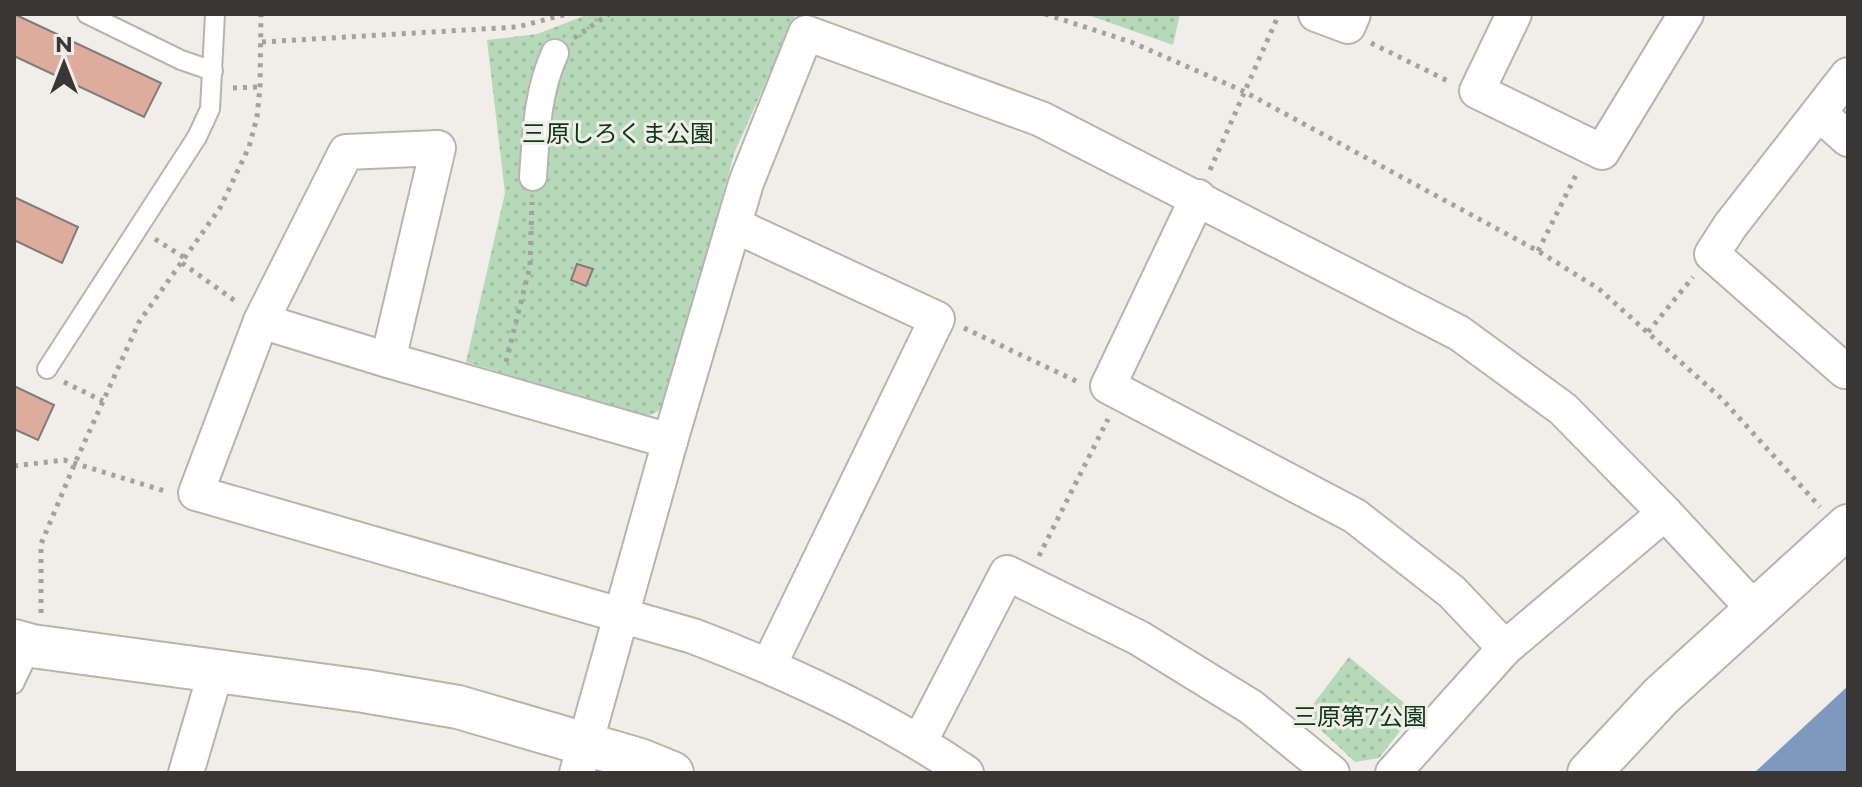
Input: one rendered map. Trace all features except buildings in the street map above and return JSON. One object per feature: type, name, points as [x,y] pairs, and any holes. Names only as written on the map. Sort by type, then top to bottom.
[{"type":"street","points":[[1316,14],[1350,20]]},
{"type":"street","points":[[1514,14],[1477,91],[1602,152],[1686,14]]},
{"type":"street","points":[[581,758],[746,183],[806,33],[1041,119],[1459,333],[1563,409],[1754,609]]},
{"type":"street","points":[[533,177],[537,119],[546,71],[555,53]]},
{"type":"street","points":[[1848,75],[1730,226],[1712,254],[1845,371],[1848,368]]},
{"type":"street","points":[[1820,114],[1848,139]]},
{"type":"street","points":[[388,360],[438,148],[346,152],[261,321],[196,493],[693,636],[769,665],[920,741],[966,773]]},
{"type":"street","points":[[1198,197],[1115,390],[1355,516],[1452,592],[1505,648]]},
{"type":"street","points":[[734,225],[937,319],[769,665]]},
{"type":"street","points":[[261,321],[670,441]]},
{"type":"street","points":[[1393,773],[1505,648],[1665,513]]},
{"type":"street","points":[[1589,773],[1661,696],[1754,609],[1836,519]]},
{"type":"street","points":[[920,741],[1007,573],[1139,638],[1251,707],[1332,773]]},
{"type":"street","points":[[29,633],[216,671],[458,707],[581,758],[640,760],[672,773]]},
{"type":"street","points":[[186,773],[216,671]]},
{"type":"lane","points":[[87,14],[181,60],[213,71]]},
{"type":"lane","points":[[47,369],[197,137],[210,109],[215,14]]},
{"type":"lane","points":[[14,684],[29,633]]},
{"type":"path","points":[[29,633],[41,544],[103,401],[139,322],[220,208],[249,147],[257,117],[261,14]]},
{"type":"path","points":[[262,42],[517,27],[567,14]]},
{"type":"path","points":[[555,53],[609,14]]},
{"type":"path","points":[[1045,14],[1131,42],[1243,91],[1538,251],[1599,289],[1722,399],[1836,519]]},
{"type":"path","points":[[1198,197],[1279,14]]},
{"type":"path","points":[[1350,20],[1364,39],[1461,87],[1477,91]]},
{"type":"path","points":[[1538,251],[1590,147]]},
{"type":"path","points":[[497,392],[530,266],[533,177]]},
{"type":"path","points":[[137,228],[184,260],[261,321]]},
{"type":"path","points":[[1648,332],[1712,254]]},
{"type":"path","points":[[937,319],[952,322],[1086,385],[1115,390],[1026,582]]},
{"type":"path","points":[[47,369],[57,378],[103,401]]},
{"type":"path","points":[[14,466],[64,460],[178,495],[196,493]]},
{"type":"green space","name":"三原しろくま公園","points":[[589,14],[796,14],[734,154],[668,398],[658,411],[642,416],[466,362],[505,193],[487,40],[537,34]]},
{"type":"green space","points":[[1085,14],[1180,14],[1173,45]]},
{"type":"green space","name":"三原第7公園","points":[[1349,657],[1415,712],[1379,758],[1355,762],[1305,715]]},
{"type":"water","points":[[1848,686],[1848,773],[1754,773]]}]
